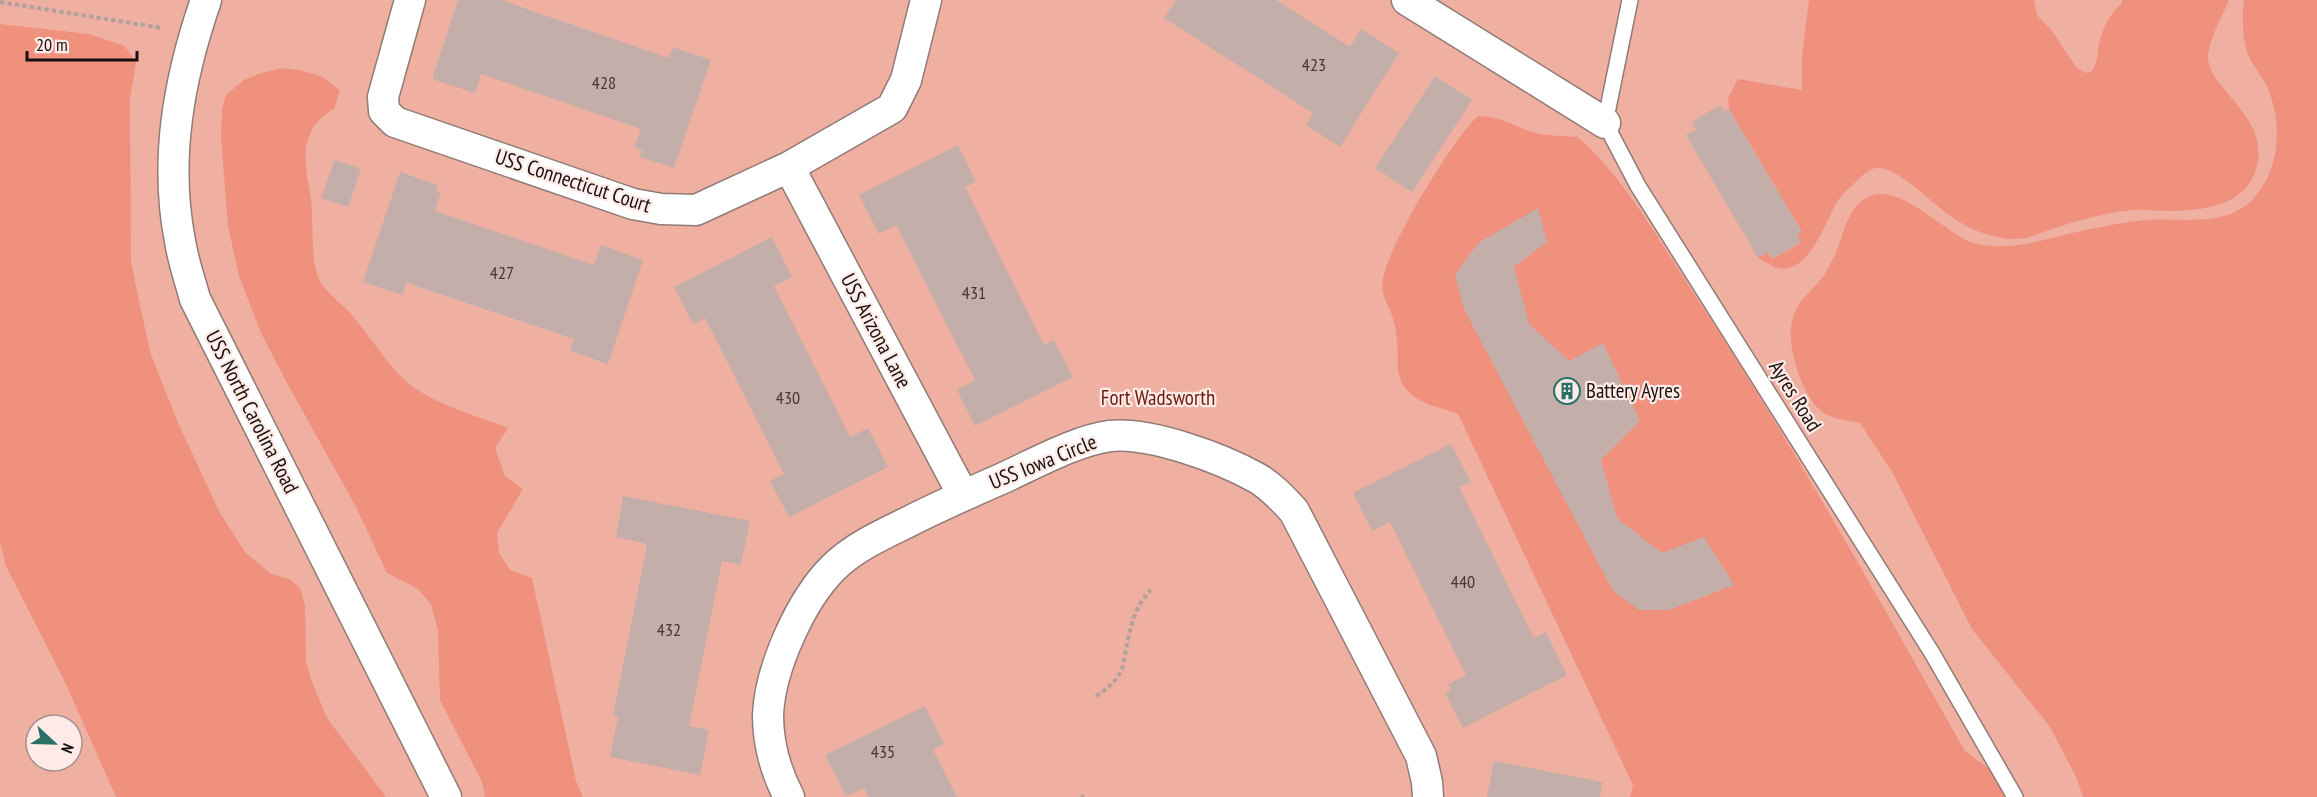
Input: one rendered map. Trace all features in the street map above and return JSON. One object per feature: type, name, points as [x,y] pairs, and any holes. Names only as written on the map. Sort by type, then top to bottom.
[{"type":"street","name":"USS North Carolina Road","points":[[206,0],[194,33],[176,113],[173,178],[180,241],[195,299],[446,797]]},
{"type":"street","name":"USS Connecticut Court","points":[[410,0],[383,97],[384,111],[395,122],[633,204],[661,209],[696,210],[789,167],[892,108],[906,80],[926,0]]},
{"type":"street","points":[[1407,0],[1605,123]]},
{"type":"street","name":"USS Arizona Lane","points":[[789,167],[963,495]]},
{"type":"street","name":"USS Iowa Circle","points":[[789,797],[774,760],[768,713],[772,687],[786,643],[806,602],[833,567],[859,548],[963,495],[1084,442],[1110,436],[1156,440],[1198,453],[1258,479],[1277,493],[1297,515],[1420,756],[1427,782],[1428,797]]},
{"type":"lane","points":[[1605,123],[1630,0]]},
{"type":"lane","name":"Ayres Road","points":[[1605,123],[1638,186],[1926,643],[2015,797]]},
{"type":"path","points":[[0,2],[194,33]]},
{"type":"path","points":[[1096,696],[1114,683],[1119,676],[1134,614],[1151,590]]},
{"type":"green space","name":"Fort Wadsworth","points":[[0,0],[2317,0],[2317,797],[0,797]]},
{"type":"shaded area","points":[[1809,0],[2034,0],[2037,15],[2052,31],[2076,67],[2085,73],[2094,68],[2105,27],[2122,0],[2229,0],[2214,34],[2208,55],[2210,67],[2217,80],[2248,120],[2256,136],[2259,153],[2255,172],[2250,183],[2242,192],[2214,206],[2187,210],[2138,210],[2114,213],[2074,222],[2029,237],[2014,239],[2002,238],[1970,228],[1895,173],[1875,168],[1863,175],[1841,196],[1815,245],[1807,255],[1799,263],[1789,268],[1778,268],[1758,258],[1768,252],[1772,259],[1801,243],[1797,235],[1802,232],[1729,109],[1728,98],[1738,79],[1802,90],[1802,57]]},
{"type":"shaded area","points":[[2244,0],[2317,0],[2317,797],[2083,797],[2076,777],[2050,727],[1972,629],[1892,472],[1860,423],[1825,414],[1810,398],[1799,375],[1792,350],[1793,318],[1803,298],[1827,270],[1854,209],[1868,197],[1883,194],[1899,198],[1916,206],[1963,238],[1977,244],[1996,246],[2030,243],[2135,221],[2212,218],[2233,213],[2251,202],[2269,174],[2277,134],[2270,94],[2246,48],[2243,27]]},
{"type":"shaded area","points":[[0,24],[89,34],[125,46],[136,63],[130,99],[131,262],[150,352],[179,425],[220,513],[245,552],[270,573],[291,580],[300,588],[305,605],[306,662],[327,718],[386,797],[116,797],[84,725],[84,713],[79,713],[6,566],[0,543]]},
{"type":"shaded area","points":[[283,68],[320,76],[340,91],[334,109],[315,125],[307,145],[306,168],[311,203],[314,259],[322,284],[352,315],[391,365],[416,389],[449,406],[508,428],[495,448],[505,476],[523,489],[497,533],[499,553],[510,570],[532,578],[576,781],[583,797],[485,797],[482,782],[440,700],[438,631],[431,604],[418,589],[387,573],[355,505],[261,333],[239,276],[228,226],[221,138],[222,108],[226,95],[244,80]]},
{"type":"shaded area","points":[[1478,116],[1499,119],[1535,133],[1578,137],[1596,154],[1627,192],[1767,408],[1965,751],[1991,770],[2005,797],[1630,797],[1633,785],[1458,414],[1430,405],[1412,395],[1402,384],[1398,372],[1395,327],[1382,287],[1387,265],[1408,220],[1438,169],[1453,146]]},
{"type":"building","points":[[458,0],[501,0],[669,58],[673,47],[711,60],[674,168],[640,157],[642,150],[634,147],[641,129],[481,74],[475,93],[432,79]]},
{"type":"building","points":[[1176,0],[1276,0],[1350,47],[1361,29],[1399,53],[1340,147],[1306,125],[1313,113],[1164,18]]},
{"type":"building","points":[[1435,76],[1472,100],[1412,192],[1375,168]]},
{"type":"building","points":[[1720,105],[1724,112],[1729,109],[1802,232],[1797,235],[1801,242],[1772,259],[1768,252],[1758,258],[1686,135],[1696,129],[1692,122]]},
{"type":"building","points":[[958,145],[976,182],[965,187],[1044,345],[1054,340],[1073,377],[975,426],[957,390],[975,380],[896,225],[879,234],[859,195]]},
{"type":"building","points":[[335,160],[361,169],[348,207],[321,198]]},
{"type":"building","points":[[400,172],[438,185],[436,191],[441,192],[435,211],[594,265],[601,245],[643,260],[608,364],[570,351],[574,339],[407,283],[402,295],[363,282]]},
{"type":"building","name":"Battery Ayres","points":[[1538,208],[1547,242],[1514,267],[1529,324],[1569,361],[1603,343],[1640,421],[1601,460],[1617,518],[1662,553],[1704,537],[1734,585],[1669,610],[1639,610],[1613,591],[1465,311],[1455,276],[1478,243]]},
{"type":"building","points":[[772,237],[792,277],[774,286],[850,437],[868,428],[888,467],[789,517],[770,481],[784,474],[705,318],[693,324],[674,287]]},
{"type":"building","points":[[1451,444],[1471,482],[1459,487],[1534,638],[1546,632],[1567,675],[1463,728],[1445,693],[1451,690],[1448,684],[1466,675],[1390,522],[1372,531],[1353,493]]},
{"type":"building","points":[[623,496],[750,521],[741,565],[722,561],[689,726],[709,730],[700,775],[610,757],[618,717],[613,716],[647,544],[616,537]]},
{"type":"building","points":[[925,706],[944,744],[933,750],[957,797],[869,797],[864,788],[846,796],[825,755]]},
{"type":"building","points":[[1494,761],[1602,782],[1600,797],[1487,797]]},
{"type":"place","name":"Battery Ayres","points":[[1567,391]]}]
